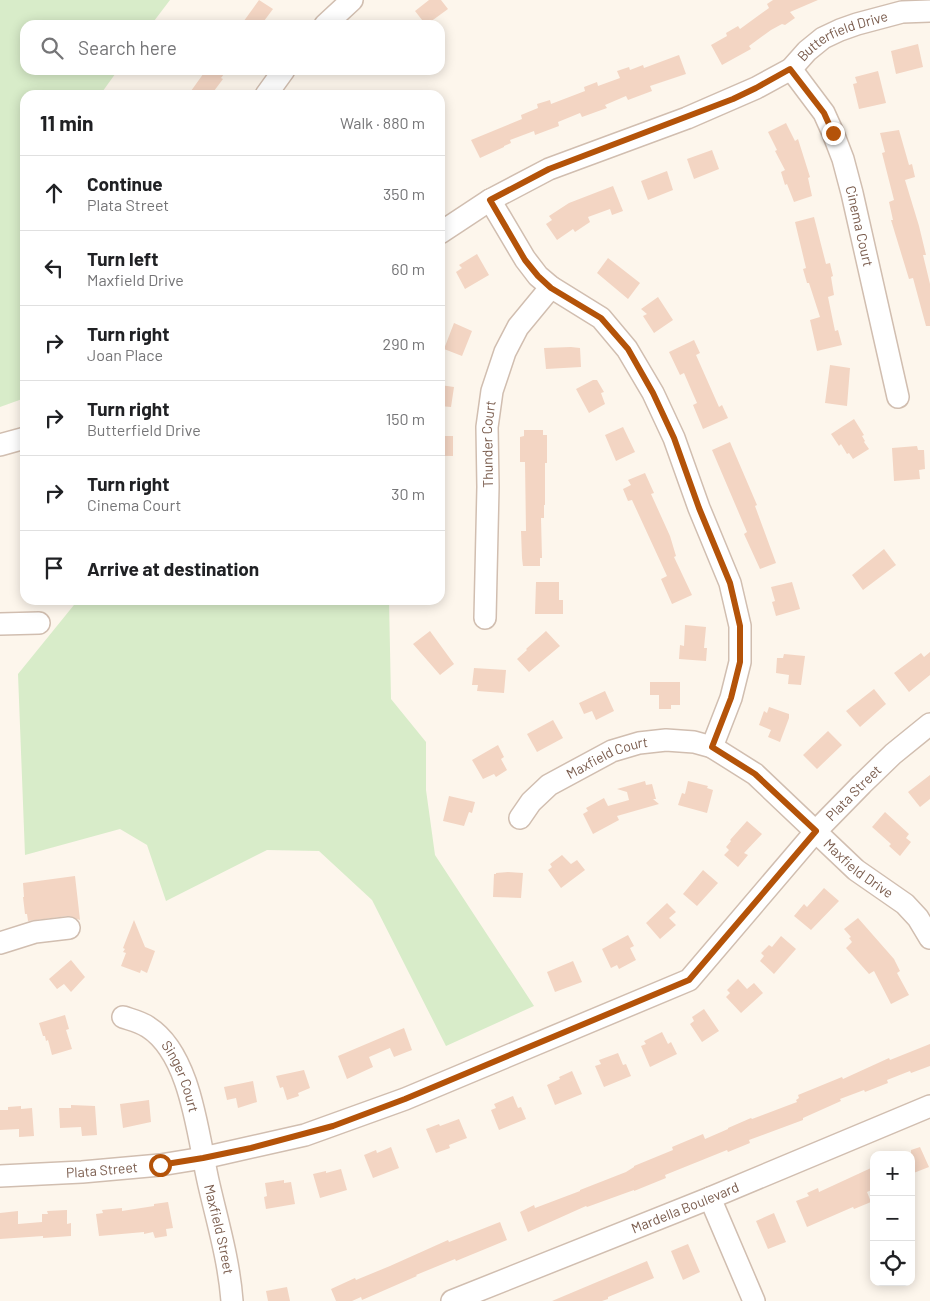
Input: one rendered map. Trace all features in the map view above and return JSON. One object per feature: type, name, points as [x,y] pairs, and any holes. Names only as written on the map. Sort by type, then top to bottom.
[{"type":"street","points":[[330,20],[352,0]]},
{"type":"street","name":"Butterfield Drive","points":[[445,230],[490,200],[549,169],[733,99],[756,88],[790,69],[823,38],[840,30],[902,12],[930,11]]},
{"type":"street","name":"Cinema Court","points":[[790,69],[824,113],[843,159],[898,397]]},
{"type":"street","points":[[270,90],[280,75]]},
{"type":"street","points":[[490,200],[525,260],[551,288],[601,318],[628,349],[653,393],[674,438],[699,508],[730,583],[740,626],[740,662],[731,698],[712,747]]},
{"type":"street","name":"Thunder Court","points":[[485,618],[488,487],[487,427],[492,391],[505,352],[518,327],[551,288]]},
{"type":"street","points":[[0,446],[20,440]]},
{"type":"street","points":[[0,624],[39,623]]},
{"type":"street","name":"Plata Street","points":[[0,1176],[82,1172],[160,1165],[203,1158],[305,1134],[405,1099],[689,980],[816,831],[868,778],[930,724]]},
{"type":"street","name":"Maxfield Court","points":[[520,818],[531,802],[549,785],[612,751],[639,743],[666,740],[694,742],[712,747]]},
{"type":"street","name":"Maxfield Drive","points":[[712,747],[755,774],[856,870],[905,904],[918,918],[930,938]]},
{"type":"street","points":[[0,943],[35,932],[70,928]]},
{"type":"street","name":"Singer Court","points":[[124,1017],[149,1027],[157,1034],[175,1060],[188,1091],[203,1158]]},
{"type":"street","name":"Mardella Boulevard","points":[[452,1301],[710,1198],[924,1109]]},
{"type":"street","name":"Maxfield Street","points":[[203,1158],[226,1254],[232,1301]]},
{"type":"street","points":[[710,1198],[754,1301]]},
{"type":"green space","points":[[0,0],[170,0],[155,20],[20,20],[20,75],[114,75],[104,90],[20,90],[20,400],[0,407]]},
{"type":"green space","points":[[74,605],[389,605],[391,699],[426,742],[426,790],[435,855],[534,1006],[446,1046],[372,900],[319,851],[267,850],[166,901],[147,845],[120,829],[25,855],[18,674]]},
{"type":"building","points":[[259,0],[273,9],[265,20],[245,20]]},
{"type":"building","points":[[429,0],[441,0],[448,9],[433,20],[422,20],[415,11]]},
{"type":"building","points":[[773,0],[818,0],[790,12],[795,18],[785,25],[782,24],[771,30],[749,46],[751,49],[722,65],[711,45],[727,36],[726,33],[738,26],[740,29],[769,8],[767,4]]},
{"type":"building","points":[[918,44],[923,67],[896,74],[891,51]]},
{"type":"building","points":[[679,55],[686,74],[650,86],[652,91],[628,100],[626,96],[605,105],[607,108],[582,117],[580,113],[558,122],[559,126],[535,135],[534,131],[510,140],[511,143],[480,158],[471,140],[522,119],[521,115],[538,108],[537,104],[550,100],[551,104],[585,91],[584,87],[597,82],[598,86],[620,78],[617,71],[629,67],[630,70],[643,65],[644,68]]},
{"type":"building","points":[[878,71],[886,103],[859,109],[853,84],[857,83],[855,77]]},
{"type":"building","points":[[202,75],[223,75],[221,78],[223,79],[215,90],[192,90]]},
{"type":"building","points":[[786,123],[795,141],[798,139],[810,177],[808,178],[812,196],[794,202],[781,172],[785,170],[768,132]]},
{"type":"building","points":[[899,130],[909,165],[912,164],[915,177],[905,180],[926,255],[923,255],[930,284],[930,326],[926,326],[913,278],[909,279],[891,220],[893,220],[889,202],[894,200],[882,153],[885,152],[880,133]]},
{"type":"building","points":[[712,150],[719,169],[694,179],[687,159]]},
{"type":"building","points":[[667,171],[673,190],[648,200],[641,181]]},
{"type":"building","points":[[613,186],[623,211],[612,215],[610,209],[588,217],[590,222],[575,232],[573,229],[557,240],[546,224],[552,220],[549,216],[569,203]]},
{"type":"building","points":[[814,217],[826,264],[830,263],[833,276],[831,277],[834,295],[828,297],[835,331],[838,330],[842,345],[817,351],[810,320],[820,317],[803,269],[806,268],[795,222]]},
{"type":"building","points":[[477,254],[489,275],[465,289],[456,272],[462,268],[459,265]]},
{"type":"building","points":[[608,258],[640,283],[628,299],[597,273]]},
{"type":"building","points":[[658,297],[673,320],[654,333],[643,316],[647,314],[641,309]]},
{"type":"building","points":[[454,323],[472,331],[462,356],[445,349]]},
{"type":"building","points":[[694,340],[700,353],[696,355],[719,407],[722,405],[728,418],[703,429],[693,405],[697,403],[684,373],[680,375],[669,352]]},
{"type":"building","points":[[544,348],[580,348],[581,367],[546,369]]},
{"type":"building","points":[[830,365],[850,368],[847,406],[825,403]]},
{"type":"building","points":[[593,380],[597,380],[604,392],[601,393],[605,404],[589,413],[576,389]]},
{"type":"building","points":[[445,386],[454,387],[451,407],[445,406]]},
{"type":"building","points":[[854,419],[864,435],[862,436],[864,442],[869,449],[853,459],[849,453],[847,454],[841,444],[839,446],[831,434]]},
{"type":"building","points":[[623,427],[635,452],[616,461],[605,435]]},
{"type":"building","points":[[524,430],[543,430],[543,435],[547,435],[545,505],[544,518],[541,518],[542,558],[540,558],[540,566],[523,566],[522,558],[521,531],[526,531],[525,462],[520,462],[520,437],[524,436]]},
{"type":"building","points":[[445,436],[453,436],[453,456],[445,456]]},
{"type":"building","points":[[730,442],[757,505],[755,506],[776,563],[760,569],[744,534],[747,532],[712,450]]},
{"type":"building","points":[[917,446],[918,450],[924,450],[925,469],[919,470],[920,479],[894,481],[892,448]]},
{"type":"building","points":[[645,473],[654,493],[651,494],[670,536],[676,556],[674,557],[692,595],[672,604],[661,579],[667,576],[632,500],[628,501],[623,489],[631,485],[628,480]]},
{"type":"building","points":[[884,549],[896,565],[863,590],[852,575]]},
{"type":"building","points":[[536,582],[559,582],[559,600],[563,600],[563,614],[535,614]]},
{"type":"building","points":[[792,582],[800,609],[776,616],[772,602],[775,601],[771,587]]},
{"type":"building","points":[[685,625],[706,627],[704,648],[707,648],[706,661],[679,659],[680,645],[684,646]]},
{"type":"building","points":[[430,631],[454,664],[440,675],[413,644]]},
{"type":"building","points":[[546,631],[560,646],[529,672],[517,659]]},
{"type":"building","points":[[930,652],[930,675],[909,692],[894,673],[921,653],[924,657]]},
{"type":"building","points":[[784,654],[805,656],[801,685],[788,684],[789,675],[776,673],[777,658],[783,658]]},
{"type":"building","points":[[474,668],[506,670],[504,693],[477,691],[478,685],[472,685]]},
{"type":"building","points":[[650,682],[680,682],[680,705],[671,705],[671,709],[659,709],[659,695],[650,695]]},
{"type":"building","points":[[874,689],[886,704],[860,727],[846,711]]},
{"type":"building","points":[[605,691],[614,711],[596,720],[592,711],[584,714],[579,703]]},
{"type":"building","points":[[769,707],[789,714],[780,742],[768,737],[771,730],[759,725],[764,711],[767,713]]},
{"type":"building","points":[[553,720],[563,738],[537,752],[527,734]]},
{"type":"building","points":[[828,731],[842,745],[817,769],[803,755]]},
{"type":"building","points":[[498,745],[504,757],[501,759],[507,770],[496,777],[494,774],[483,779],[472,760]]},
{"type":"building","points":[[930,775],[930,799],[920,807],[908,792]]},
{"type":"building","points":[[645,781],[646,785],[652,784],[656,799],[653,799],[659,804],[617,816],[619,820],[593,834],[583,814],[588,811],[586,808],[604,798],[608,806],[629,800],[627,792],[617,789]]},
{"type":"building","points":[[688,781],[708,786],[707,788],[713,790],[707,813],[678,805],[682,793],[685,794]]},
{"type":"building","points":[[449,796],[475,802],[472,813],[469,812],[464,826],[443,821]]},
{"type":"building","points":[[885,812],[909,834],[906,838],[911,842],[900,856],[889,846],[891,844],[872,827]]},
{"type":"building","points":[[747,821],[762,834],[744,853],[748,855],[738,867],[724,855],[729,850],[726,847],[730,840]]},
{"type":"building","points":[[562,855],[571,864],[577,860],[585,870],[561,888],[548,870],[552,867],[550,864]]},
{"type":"building","points":[[703,870],[718,883],[697,906],[683,894]]},
{"type":"building","points":[[508,872],[523,873],[521,898],[493,897],[494,874]]},
{"type":"building","points":[[75,876],[80,920],[68,916],[28,921],[27,914],[25,914],[23,883]]},
{"type":"building","points":[[824,888],[839,901],[811,930],[794,916],[804,904],[807,907]]},
{"type":"building","points":[[667,903],[676,912],[669,918],[676,925],[660,939],[646,923]]},
{"type":"building","points":[[858,918],[894,959],[900,971],[897,973],[909,995],[891,1004],[874,971],[869,974],[846,948],[852,942],[849,938],[851,937],[844,929]]},
{"type":"building","points":[[134,920],[145,947],[155,951],[147,973],[141,970],[140,973],[121,966],[126,953],[123,952],[125,949],[123,948]]},
{"type":"building","points":[[628,935],[634,946],[630,948],[636,960],[619,969],[617,965],[611,968],[602,949]]},
{"type":"building","points":[[781,936],[796,949],[774,974],[760,961],[764,956],[761,953],[769,945],[772,947]]},
{"type":"building","points":[[71,960],[85,977],[71,992],[64,984],[57,989],[49,979]]},
{"type":"building","points":[[573,961],[582,982],[555,992],[547,972]]},
{"type":"building","points":[[738,979],[747,989],[754,983],[763,993],[741,1013],[726,997],[730,993],[727,990]]},
{"type":"building","points":[[704,1009],[719,1031],[702,1042],[690,1024],[694,1021],[692,1017]]},
{"type":"building","points":[[65,1015],[69,1029],[66,1030],[72,1049],[52,1055],[48,1040],[46,1041],[45,1036],[43,1036],[39,1023]]},
{"type":"building","points":[[404,1028],[412,1050],[394,1057],[390,1048],[369,1057],[373,1067],[347,1079],[338,1056]]},
{"type":"building","points":[[662,1032],[668,1044],[671,1042],[677,1054],[650,1067],[641,1046],[646,1044],[644,1041]]},
{"type":"building","points":[[930,1044],[930,1066],[911,1073],[910,1071],[887,1080],[888,1083],[840,1099],[841,1101],[803,1118],[803,1120],[749,1140],[750,1143],[728,1152],[727,1150],[665,1175],[666,1178],[634,1191],[586,1206],[528,1232],[520,1212],[534,1205],[535,1208],[580,1191],[673,1150],[672,1147],[703,1134],[705,1139],[751,1118],[797,1102],[798,1095],[842,1077],[843,1079],[889,1058],[890,1060]]},
{"type":"building","points":[[618,1053],[623,1065],[626,1064],[631,1076],[604,1087],[595,1066],[601,1064],[599,1060]]},
{"type":"building","points":[[304,1070],[310,1088],[298,1093],[299,1096],[287,1100],[283,1087],[280,1088],[276,1076]]},
{"type":"building","points":[[572,1071],[582,1094],[555,1105],[547,1085]]},
{"type":"building","points":[[253,1081],[257,1102],[238,1108],[236,1098],[227,1100],[224,1087]]},
{"type":"building","points":[[513,1096],[518,1108],[521,1107],[526,1119],[499,1130],[491,1110],[496,1108],[494,1104]]},
{"type":"building","points":[[149,1100],[151,1122],[123,1128],[120,1104]]},
{"type":"building","points":[[71,1105],[95,1106],[97,1135],[82,1136],[81,1127],[60,1128],[59,1108],[71,1108]]},
{"type":"building","points":[[21,1106],[21,1109],[32,1108],[34,1136],[19,1137],[19,1129],[0,1130],[0,1110]]},
{"type":"building","points":[[459,1119],[467,1138],[449,1145],[450,1148],[436,1153],[426,1129]]},
{"type":"building","points":[[391,1147],[399,1168],[373,1178],[364,1155],[376,1150],[377,1153]]},
{"type":"building","points":[[920,1147],[929,1167],[915,1172],[915,1151],[911,1150]]},
{"type":"building","points":[[870,1168],[870,1191],[867,1192],[870,1202],[854,1209],[853,1207],[807,1227],[796,1201],[809,1196],[807,1193],[818,1188],[819,1192]]},
{"type":"building","points":[[341,1169],[347,1190],[320,1198],[313,1174]]},
{"type":"building","points":[[284,1180],[284,1183],[291,1182],[295,1204],[266,1209],[264,1197],[267,1196],[265,1183]]},
{"type":"building","points":[[168,1202],[173,1228],[166,1229],[167,1236],[155,1238],[153,1232],[144,1234],[144,1232],[99,1236],[96,1214],[103,1213],[102,1210],[122,1208],[122,1211]]},
{"type":"building","points":[[67,1210],[67,1224],[71,1223],[71,1236],[0,1239],[0,1213],[18,1211],[18,1224],[42,1222],[42,1214],[48,1214],[47,1211]]},
{"type":"building","points":[[774,1213],[786,1242],[768,1249],[756,1221]]},
{"type":"building","points":[[500,1222],[507,1240],[416,1275],[362,1300],[361,1297],[352,1301],[336,1301],[331,1289],[355,1278],[356,1280],[390,1266],[448,1240],[449,1242]]},
{"type":"building","points":[[688,1244],[700,1272],[683,1280],[671,1251]]},
{"type":"building","points":[[647,1261],[654,1278],[608,1297],[608,1299],[602,1301],[552,1301]]},
{"type":"building","points":[[287,1287],[290,1301],[268,1301],[266,1291]]},
{"type":"route","points":[[160,1165],[251,1148],[333,1126],[405,1099],[689,980],[816,831],[755,774],[712,747],[731,698],[740,662],[740,626],[730,583],[699,508],[674,438],[653,393],[628,349],[601,318],[551,288],[538,276],[525,260],[490,200],[549,169],[733,99],[790,69],[824,113],[833,133]]}]
